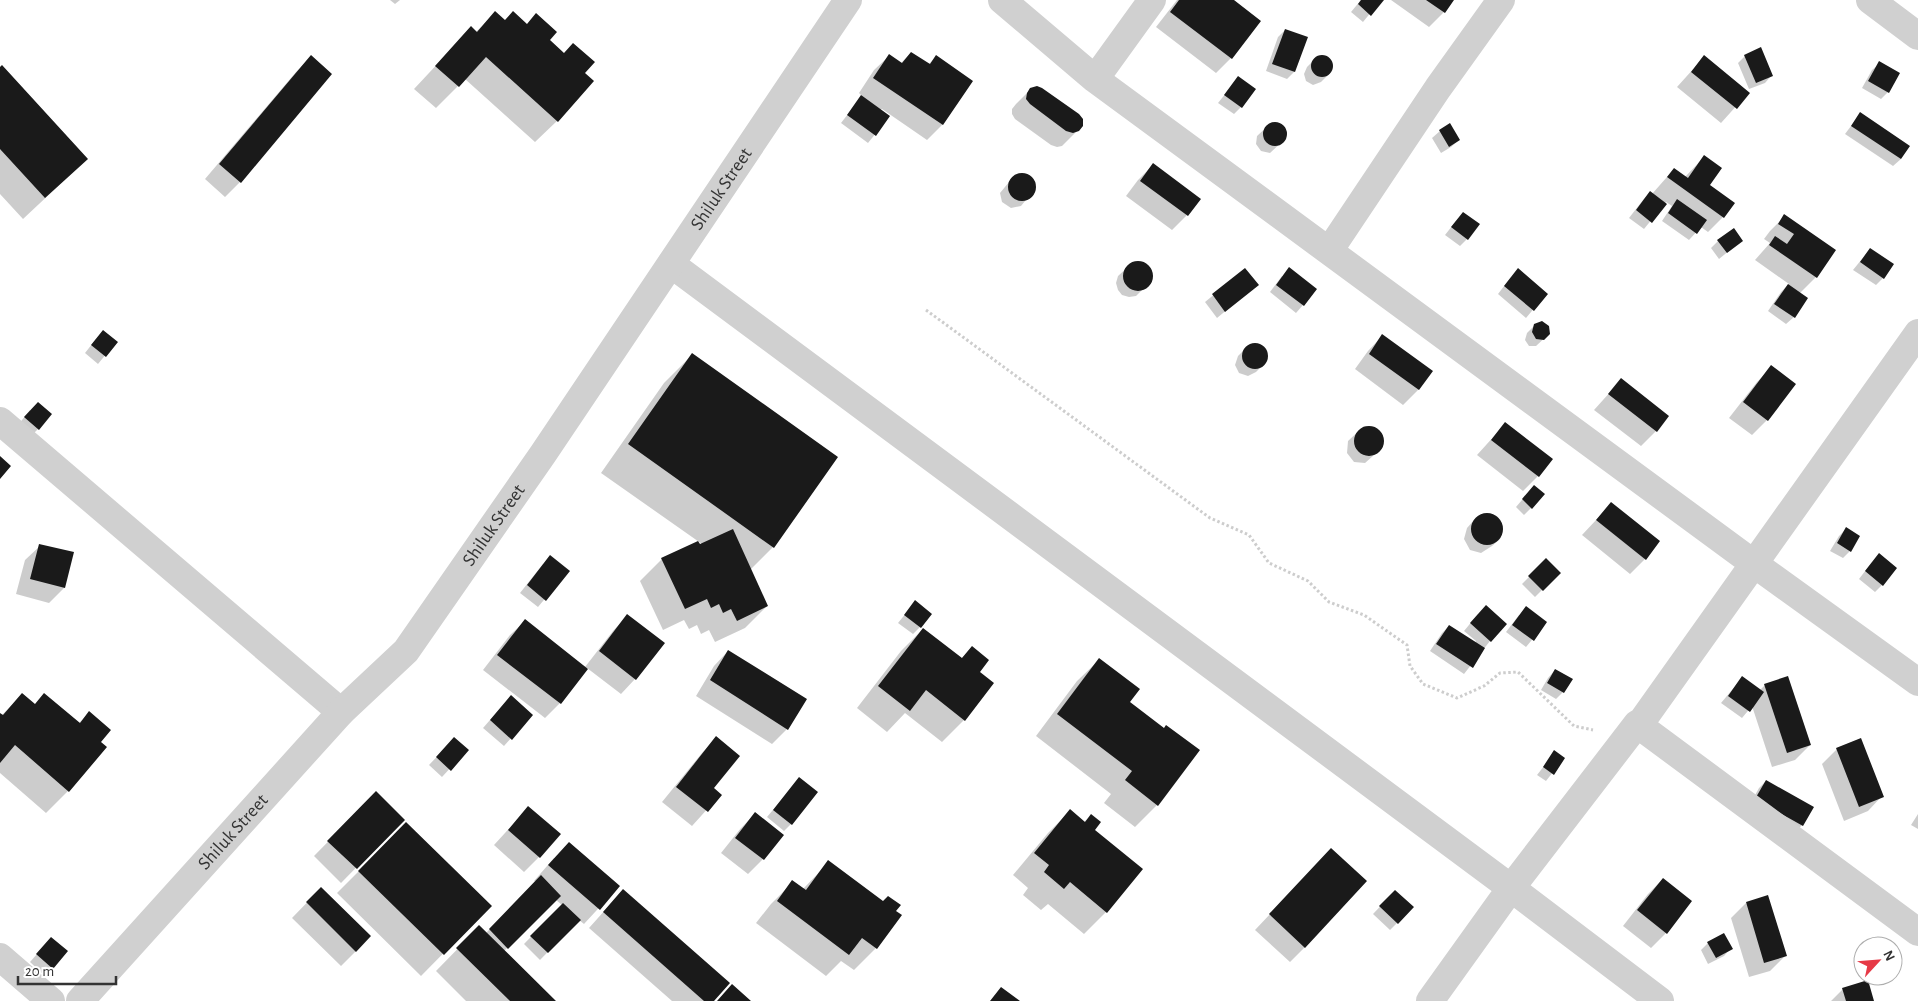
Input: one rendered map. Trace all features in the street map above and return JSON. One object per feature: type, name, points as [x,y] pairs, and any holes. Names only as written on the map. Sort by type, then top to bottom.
[{"type":"street","name":"Shiluk Street","points":[[80,1001],[341,712],[406,651],[543,454],[848,0]]},
{"type":"street","points":[[1002,0],[1095,79],[1753,563],[1918,682]]},
{"type":"street","points":[[1095,79],[1152,0]]},
{"type":"street","points":[[1329,251],[1438,88],[1501,0]]},
{"type":"street","points":[[1870,0],[1918,36]]},
{"type":"street","points":[[671,264],[1511,888],[1660,1001]]},
{"type":"street","points":[[1430,1001],[1511,888],[1637,724],[1642,721],[1918,332]]},
{"type":"street","points":[[0,421],[341,712]]},
{"type":"street","points":[[1637,724],[1918,932]]},
{"type":"street","points":[[0,957],[51,1001]]},
{"type":"path","points":[[926,310],[1210,518],[1249,535],[1269,563],[1308,581],[1329,602],[1364,615],[1407,645],[1410,666],[1423,684],[1457,698],[1484,686],[1500,673],[1518,672],[1574,726],[1598,731]]},
{"type":"building","points":[[1179,0],[1234,0],[1261,21],[1232,59],[1170,12]]},
{"type":"building","points":[[1361,0],[1384,0],[1371,16],[1358,4]]},
{"type":"building","points":[[1426,0],[1454,0],[1445,13]]},
{"type":"building","points":[[495,11],[505,20],[513,11],[527,24],[536,13],[557,32],[550,40],[564,53],[573,43],[595,62],[585,73],[594,81],[558,122],[486,57],[459,87],[435,66],[471,26],[477,32]]},
{"type":"building","points":[[1285,29],[1308,37],[1295,72],[1272,64]]},
{"type":"building","points":[[1761,47],[1773,76],[1756,83],[1744,55]]},
{"type":"building","points":[[911,52],[930,64],[936,55],[973,81],[943,125],[873,78],[889,54],[902,63]]},
{"type":"building","points":[[311,55],[332,74],[241,183],[219,164]]},
{"type":"building","points":[[1322,55],[1330,58],[1333,66],[1330,74],[1322,77],[1314,74],[1311,66],[1314,58]]},
{"type":"building","points":[[1704,55],[1750,93],[1737,109],[1691,72]]},
{"type":"building","points":[[1879,61],[1900,73],[1889,93],[1868,81]]},
{"type":"building","points":[[2,65],[88,159],[45,198],[0,149],[0,67]]},
{"type":"building","points":[[1238,76],[1256,89],[1242,108],[1224,95]]},
{"type":"building","points":[[1037,86],[1079,114],[1083,119],[1083,126],[1079,131],[1073,133],[1066,131],[1030,104],[1026,99],[1027,93],[1030,88]]},
{"type":"building","points":[[861,95],[890,116],[876,136],[847,115]]},
{"type":"building","points":[[1860,112],[1910,146],[1901,159],[1851,126]]},
{"type":"building","points":[[1275,122],[1284,125],[1287,134],[1284,143],[1275,146],[1266,143],[1263,134],[1266,125]]},
{"type":"building","points":[[1450,123],[1460,140],[1449,147],[1439,130]]},
{"type":"building","points":[[1704,155],[1722,168],[1710,185],[1735,203],[1724,218],[1667,177],[1674,168],[1688,178]]},
{"type":"building","points":[[1153,163],[1201,199],[1188,216],[1140,181]]},
{"type":"building","points":[[1022,173],[1032,177],[1036,187],[1032,197],[1022,201],[1012,197],[1008,187],[1012,177]]},
{"type":"building","points":[[1650,191],[1667,204],[1652,223],[1636,210]]},
{"type":"building","points":[[1677,199],[1707,220],[1697,234],[1668,213]]},
{"type":"building","points":[[1463,212],[1480,224],[1468,240],[1451,227]]},
{"type":"building","points":[[1784,214],[1836,250],[1817,278],[1769,245],[1775,236],[1787,244],[1794,234],[1778,224]]},
{"type":"building","points":[[1734,228],[1743,241],[1727,253],[1717,240]]},
{"type":"building","points":[[1870,248],[1894,264],[1884,279],[1860,262]]},
{"type":"building","points":[[1138,261],[1148,266],[1153,276],[1148,286],[1138,291],[1128,286],[1123,276],[1128,266]]},
{"type":"building","points":[[1289,267],[1317,289],[1304,306],[1276,285]]},
{"type":"building","points":[[1245,268],[1259,285],[1225,312],[1212,294]]},
{"type":"building","points":[[1518,268],[1548,294],[1534,311],[1504,286]]},
{"type":"building","points":[[1788,284],[1808,298],[1795,318],[1774,304]]},
{"type":"building","points":[[1542,321],[1549,326],[1550,334],[1544,340],[1536,339],[1532,332],[1534,324]]},
{"type":"building","points":[[103,330],[118,342],[106,357],[91,345]]},
{"type":"building","points":[[1382,334],[1433,371],[1419,390],[1369,354]]},
{"type":"building","points":[[1255,343],[1264,347],[1268,356],[1264,365],[1255,369],[1246,365],[1242,356],[1246,347]]},
{"type":"building","points":[[692,353],[838,457],[774,548],[628,444]]},
{"type":"building","points":[[1771,365],[1796,384],[1768,421],[1743,402]]},
{"type":"building","points":[[1621,378],[1669,416],[1657,432],[1608,394]]},
{"type":"building","points":[[38,402],[52,414],[39,430],[24,417]]},
{"type":"building","points":[[1505,422],[1553,459],[1539,477],[1491,440]]},
{"type":"building","points":[[1369,426],[1380,430],[1384,441],[1380,452],[1369,456],[1358,452],[1354,441],[1358,430]]},
{"type":"building","points":[[0,456],[11,466],[0,479]]},
{"type":"building","points":[[1534,485],[1545,494],[1532,509],[1522,499]]},
{"type":"building","points":[[1611,502],[1660,541],[1646,560],[1596,520]]},
{"type":"building","points":[[1487,513],[1493,514],[1498,518],[1502,523],[1502,535],[1498,540],[1493,544],[1487,545],[1481,544],[1476,540],[1472,535],[1471,529],[1472,523],[1476,518],[1481,514]]},
{"type":"building","points":[[1846,527],[1860,536],[1851,552],[1837,543]]},
{"type":"building","points":[[733,529],[768,606],[737,621],[731,609],[723,613],[719,604],[711,608],[707,599],[685,609],[661,558],[698,541],[700,544]]},
{"type":"building","points":[[39,544],[74,552],[65,588],[30,579]]},
{"type":"building","points":[[1879,553],[1897,568],[1883,586],[1865,571]]},
{"type":"building","points":[[550,555],[570,571],[546,601],[527,585]]},
{"type":"building","points":[[1546,558],[1561,573],[1543,591],[1528,576]]},
{"type":"building","points":[[915,600],[932,614],[921,628],[904,615]]},
{"type":"building","points":[[1486,605],[1507,624],[1491,642],[1470,623]]},
{"type":"building","points":[[1526,606],[1547,622],[1534,641],[1512,625]]},
{"type":"building","points":[[627,614],[665,643],[636,680],[599,651]]},
{"type":"building","points":[[525,619],[588,669],[561,704],[497,655]]},
{"type":"building","points":[[1449,625],[1485,648],[1473,668],[1436,644]]},
{"type":"building","points":[[923,628],[962,658],[972,646],[989,660],[980,672],[994,683],[965,721],[926,690],[910,711],[878,686]]},
{"type":"building","points":[[728,650],[807,699],[788,730],[710,680]]},
{"type":"building","points":[[1099,658],[1140,689],[1130,702],[1164,728],[1166,725],[1200,750],[1158,806],[1125,780],[1132,771],[1057,714]]},
{"type":"building","points":[[1555,669],[1573,679],[1564,693],[1547,683]]},
{"type":"building","points":[[1742,676],[1764,692],[1750,712],[1728,696]]},
{"type":"building","points":[[1788,676],[1811,745],[1787,753],[1764,684]]},
{"type":"building","points":[[22,693],[35,704],[44,693],[80,723],[89,711],[111,730],[101,742],[107,747],[69,792],[15,745],[0,763],[0,713],[3,715]]},
{"type":"building","points":[[511,695],[533,715],[512,740],[490,720]]},
{"type":"building","points":[[716,736],[740,756],[714,788],[722,795],[708,812],[676,787]]},
{"type":"building","points":[[454,737],[469,750],[451,771],[436,757]]},
{"type":"building","points":[[1861,738],[1884,797],[1859,807],[1836,748]]},
{"type":"building","points":[[1554,750],[1565,758],[1554,775],[1543,767]]},
{"type":"building","points":[[799,777],[818,792],[792,825],[773,810]]},
{"type":"building","points":[[1766,780],[1814,807],[1803,826],[1755,799]]},
{"type":"building","points":[[376,791],[405,820],[357,869],[327,841]]},
{"type":"building","points":[[528,806],[561,834],[540,858],[508,830]]},
{"type":"building","points":[[1070,809],[1085,822],[1091,814],[1101,822],[1095,830],[1143,869],[1107,913],[1070,882],[1064,889],[1044,872],[1049,865],[1034,853]]},
{"type":"building","points":[[755,812],[784,835],[764,860],[735,838]]},
{"type":"building","points":[[406,822],[492,906],[444,955],[358,871]]},
{"type":"building","points":[[569,842],[620,886],[600,910],[548,865]]},
{"type":"building","points":[[1331,848],[1367,881],[1305,948],[1269,914]]},
{"type":"building","points":[[828,860],[883,901],[888,896],[901,905],[896,911],[902,915],[877,949],[862,938],[849,955],[777,901],[792,880],[806,890]]},
{"type":"building","points":[[541,875],[561,896],[508,949],[489,929]]},
{"type":"building","points":[[1663,878],[1692,901],[1667,934],[1637,910]]},
{"type":"building","points":[[321,887],[371,936],[356,952],[306,902]]},
{"type":"building","points":[[623,889],[730,983],[714,1001],[704,1001],[603,912]]},
{"type":"building","points":[[1395,890],[1414,907],[1398,924],[1379,906]]},
{"type":"building","points":[[1768,895],[1787,956],[1764,963],[1746,902]]},
{"type":"building","points":[[563,903],[581,920],[548,953],[530,936]]},
{"type":"building","points":[[479,925],[556,1001],[510,1001],[456,948]]},
{"type":"building","points":[[1724,933],[1733,949],[1716,958],[1707,942]]},
{"type":"building","points":[[51,937],[68,951],[53,969],[36,954]]},
{"type":"building","points":[[732,984],[751,1001],[717,1001]]},
{"type":"building","points":[[1853,985],[1870,986],[1874,1001],[1846,1001],[1842,988]]},
{"type":"building","points":[[1001,987],[1020,1001],[990,1001]]}]
